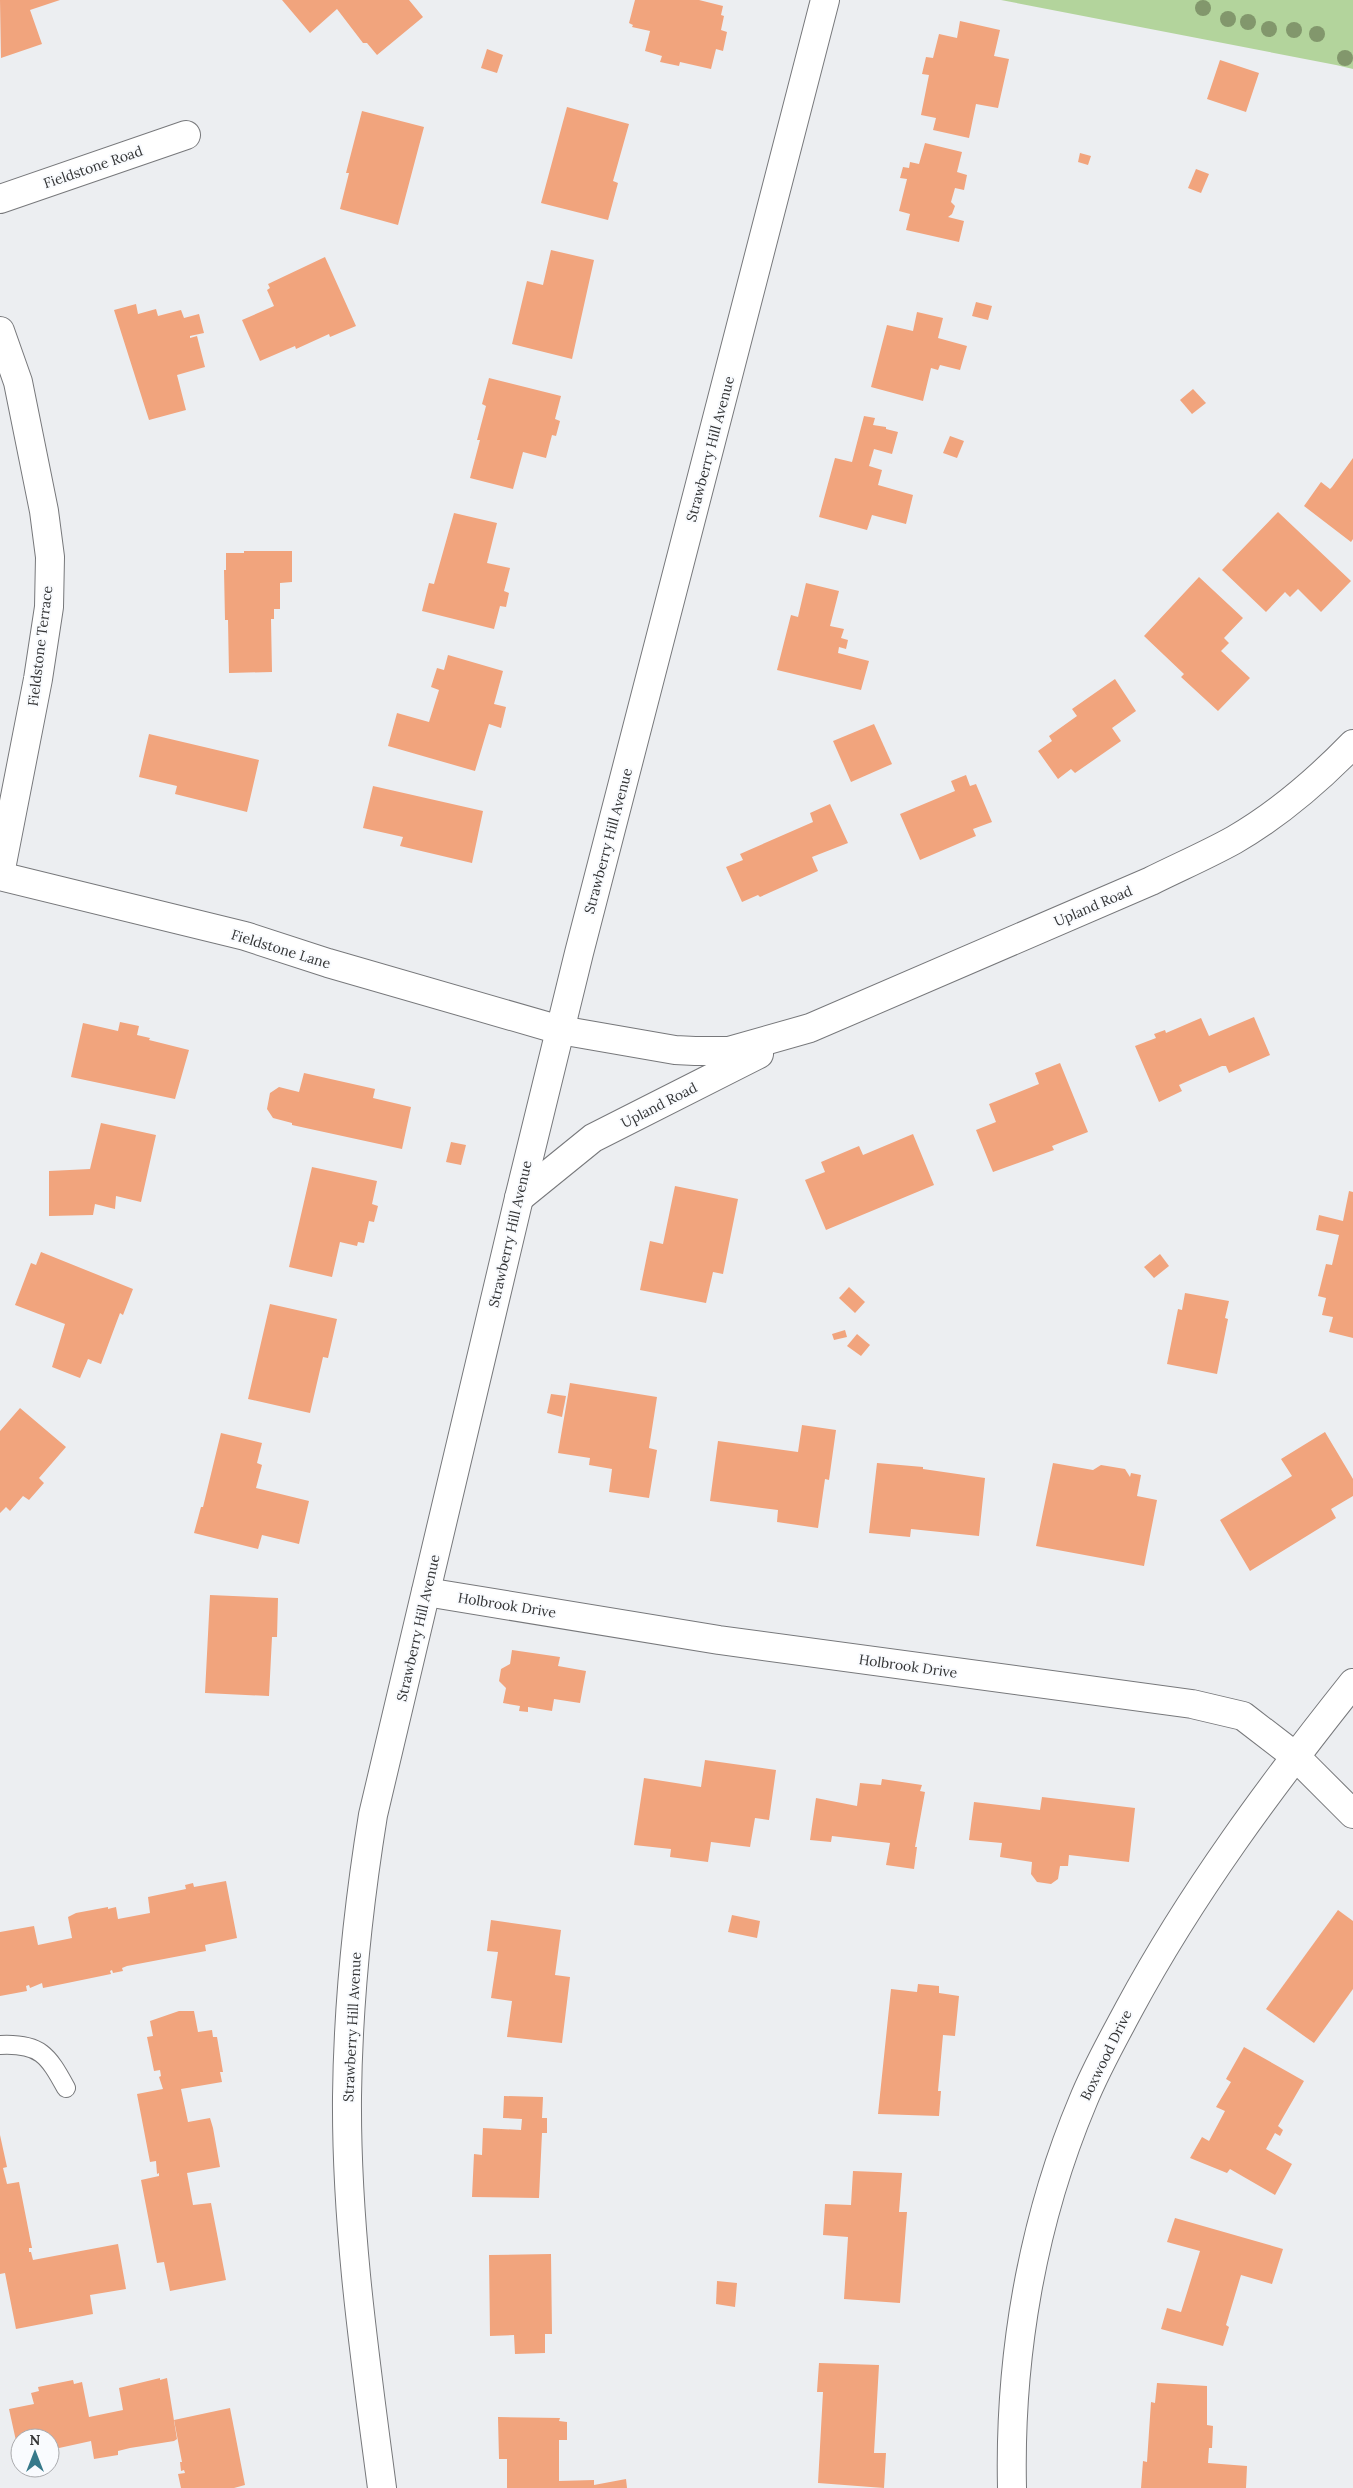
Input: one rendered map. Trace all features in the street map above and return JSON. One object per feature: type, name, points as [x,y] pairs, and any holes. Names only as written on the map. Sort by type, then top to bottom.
[{"type":"street","name":"Strawberry Hill Avenue","points":[[382,2488],[354,2252],[347,2096],[360,1896],[373,1814],[518,1198],[825,0]]},
{"type":"street","name":"Fieldstone Road","points":[[0,199],[186,135]]},
{"type":"street","name":"Fieldstone Terrace","points":[[0,331],[18,382],[44,511],[50,557],[48,607],[38,679],[0,875]]},
{"type":"street","name":"Upland Road","points":[[518,1198],[593,1138],[810,1028],[1151,881],[1225,844],[1265,820],[1340,758],[1353,744]]},
{"type":"street","name":"Fieldstone Lane","points":[[0,875],[245,936],[337,966],[560,1030]]},
{"type":"street","name":"Upland Road","points":[[560,1030],[675,1050],[729,1051],[810,1028]]},
{"type":"street","name":"Holbrook Drive","points":[[426,1592],[719,1640],[1192,1704],[1243,1716],[1295,1756],[1353,1814]]},
{"type":"street","name":"Boxwood Drive","points":[[1012,2488],[1014,2412],[1022,2311],[1038,2240],[1061,2162],[1083,2101],[1153,1964],[1208,1877],[1295,1756],[1353,1682]]},
{"type":"lane","points":[[0,2045],[17,2044],[38,2049],[51,2061],[66,2088]]},
{"type":"green space","points":[[1001,0],[1353,0],[1353,69],[1336,65]]},
{"type":"building","points":[[0,0],[60,0],[30,10],[42,44],[1,58]]},
{"type":"building","points":[[282,0],[409,0],[423,17],[377,55],[367,43],[363,43],[337,9],[310,33]]},
{"type":"building","points":[[635,0],[699,0],[723,6],[721,15],[724,16],[721,30],[727,32],[723,51],[716,49],[711,69],[680,62],[679,66],[660,62],[662,56],[645,51],[650,31],[632,27],[633,25],[629,23]]},
{"type":"building","points":[[960,21],[1000,30],[994,56],[1009,59],[998,108],[976,104],[969,138],[933,130],[936,118],[921,115],[929,75],[922,74],[926,57],[933,58],[939,34],[957,38]]},
{"type":"building","points":[[487,49],[503,55],[497,73],[481,68]]},
{"type":"building","points":[[1220,60],[1259,73],[1246,112],[1207,99]]},
{"type":"building","points":[[567,107],[629,124],[613,181],[618,183],[608,220],[541,203]]},
{"type":"building","points":[[362,111],[424,127],[398,225],[340,209],[349,173],[346,173]]},
{"type":"building","points":[[925,143],[962,152],[957,172],[967,175],[964,190],[955,188],[951,202],[955,206],[952,214],[948,217],[964,221],[959,242],[906,230],[910,214],[899,211],[907,179],[900,178],[903,167],[909,168],[910,162],[919,164]]},
{"type":"building","points":[[1080,153],[1091,156],[1088,165],[1078,162]]},
{"type":"building","points":[[1196,169],[1209,174],[1201,193],[1188,188]]},
{"type":"building","points":[[551,250],[594,260],[572,359],[512,344],[527,281],[543,285]]},
{"type":"building","points":[[325,257],[356,326],[330,337],[329,334],[296,349],[295,346],[260,361],[242,320],[274,306],[267,290],[270,288],[268,284]]},
{"type":"building","points":[[976,302],[992,306],[988,320],[972,316]]},
{"type":"building","points":[[136,304],[138,314],[156,309],[158,316],[181,310],[184,318],[199,314],[204,333],[190,336],[190,338],[197,336],[205,367],[177,375],[186,410],[149,420],[114,310]]},
{"type":"building","points":[[917,312],[943,318],[938,338],[967,346],[960,370],[940,365],[938,370],[931,368],[923,401],[871,387],[887,325],[913,331]]},
{"type":"building","points":[[489,378],[561,396],[555,419],[560,421],[556,436],[552,435],[546,458],[523,452],[513,489],[470,478],[480,440],[477,440],[486,406],[482,404]]},
{"type":"building","points":[[1193,389],[1206,403],[1192,414],[1180,400]]},
{"type":"building","points":[[864,416],[875,418],[873,425],[886,427],[886,429],[898,432],[892,454],[874,449],[869,466],[882,470],[878,485],[913,495],[906,524],[872,515],[867,530],[819,517],[835,458],[852,462]]},
{"type":"building","points":[[950,436],[964,441],[957,458],[943,453]]},
{"type":"building","points":[[1353,458],[1353,539],[1351,542],[1304,506],[1321,482],[1330,489]]},
{"type":"building","points":[[1278,512],[1351,581],[1321,612],[1298,589],[1290,597],[1285,592],[1266,612],[1222,570]]},
{"type":"building","points":[[454,513],[497,523],[487,563],[510,568],[504,591],[509,593],[506,607],[500,606],[494,629],[422,611],[429,583],[434,584]]},
{"type":"building","points":[[244,551],[292,551],[292,582],[280,583],[280,609],[274,609],[274,619],[271,619],[272,672],[229,673],[228,620],[225,620],[224,570],[226,570],[226,553],[244,553]]},
{"type":"building","points":[[1199,577],[1243,618],[1224,638],[1229,643],[1221,651],[1250,678],[1218,711],[1181,677],[1184,674],[1144,636]]},
{"type":"building","points":[[806,583],[839,591],[830,626],[844,629],[841,638],[848,640],[846,649],[839,647],[838,653],[869,661],[861,690],[777,670],[791,615],[798,617]]},
{"type":"building","points":[[448,655],[503,671],[494,704],[506,707],[501,728],[489,724],[475,771],[388,746],[397,713],[429,722],[439,690],[431,687],[437,668],[444,670]]},
{"type":"building","points":[[1115,679],[1136,711],[1112,728],[1121,741],[1075,773],[1071,769],[1058,779],[1038,751],[1052,741],[1049,736],[1077,716],[1072,709]]},
{"type":"building","points":[[874,724],[892,764],[851,782],[833,741]]},
{"type":"building","points":[[149,734],[259,760],[247,812],[175,794],[177,786],[139,777]]},
{"type":"building","points":[[966,775],[970,786],[976,784],[992,822],[973,829],[976,836],[920,860],[900,814],[955,791],[951,781]]},
{"type":"building","points":[[373,786],[483,811],[472,863],[400,846],[403,837],[363,828]]},
{"type":"building","points":[[830,804],[848,843],[812,857],[818,871],[760,897],[758,895],[742,902],[726,867],[743,860],[740,854],[813,822],[810,813]]},
{"type":"building","points":[[1254,1017],[1270,1055],[1229,1073],[1226,1066],[1222,1066],[1179,1085],[1182,1091],[1159,1102],[1135,1046],[1156,1038],[1154,1034],[1165,1030],[1166,1033],[1201,1018],[1209,1036]]},
{"type":"building","points":[[120,1022],[139,1026],[137,1035],[150,1038],[149,1040],[189,1050],[175,1099],[71,1077],[83,1023],[118,1031]]},
{"type":"building","points":[[1060,1063],[1088,1132],[1052,1146],[1054,1150],[993,1172],[976,1130],[996,1122],[989,1104],[1039,1084],[1035,1073]]},
{"type":"building","points":[[304,1073],[375,1089],[373,1098],[411,1107],[402,1149],[292,1125],[292,1123],[273,1118],[267,1109],[270,1093],[279,1087],[299,1092]]},
{"type":"building","points":[[101,1123],[156,1135],[141,1202],[116,1196],[115,1209],[95,1204],[93,1215],[49,1216],[49,1171],[90,1169]]},
{"type":"building","points":[[913,1134],[934,1185],[826,1230],[805,1180],[825,1172],[821,1162],[859,1146],[863,1155]]},
{"type":"building","points":[[451,1142],[466,1145],[461,1165],[446,1162]]},
{"type":"building","points":[[312,1167],[377,1181],[372,1204],[378,1206],[374,1222],[369,1221],[364,1243],[358,1242],[357,1246],[340,1242],[332,1277],[289,1267]]},
{"type":"building","points":[[675,1186],[738,1199],[723,1274],[713,1272],[706,1303],[640,1290],[650,1241],[663,1244]]},
{"type":"building","points":[[1349,1191],[1353,1192],[1353,1338],[1329,1332],[1333,1317],[1322,1315],[1326,1298],[1318,1296],[1326,1264],[1332,1265],[1339,1235],[1316,1230],[1319,1215],[1343,1221]]},
{"type":"building","points":[[41,1252],[133,1289],[123,1315],[120,1313],[101,1364],[88,1359],[80,1378],[52,1367],[65,1324],[15,1305],[31,1263],[36,1265]]},
{"type":"building","points":[[1160,1254],[1169,1266],[1154,1278],[1144,1267]]},
{"type":"building","points":[[849,1287],[865,1302],[855,1313],[839,1298]]},
{"type":"building","points":[[1185,1293],[1229,1301],[1225,1318],[1228,1319],[1217,1374],[1167,1364],[1178,1309],[1182,1310]]},
{"type":"building","points":[[270,1304],[337,1319],[328,1358],[323,1357],[310,1413],[248,1399]]},
{"type":"building","points":[[845,1330],[847,1337],[834,1340],[832,1334]]},
{"type":"building","points":[[857,1334],[870,1345],[861,1356],[847,1346]]},
{"type":"building","points":[[570,1383],[657,1397],[649,1448],[657,1450],[649,1498],[609,1492],[612,1469],[589,1465],[590,1458],[558,1453]]},
{"type":"building","points":[[551,1394],[566,1396],[562,1417],[547,1413]]},
{"type":"building","points":[[20,1408],[66,1447],[39,1478],[44,1483],[29,1500],[23,1496],[10,1511],[6,1507],[0,1513],[0,1431]]},
{"type":"building","points":[[802,1425],[836,1430],[829,1480],[825,1479],[818,1528],[777,1522],[778,1510],[710,1501],[718,1441],[798,1452]]},
{"type":"building","points":[[1325,1432],[1353,1479],[1353,1496],[1331,1509],[1336,1518],[1250,1571],[1220,1520],[1292,1476],[1281,1459]]},
{"type":"building","points":[[221,1433],[262,1443],[257,1463],[262,1465],[256,1488],[309,1501],[299,1544],[262,1535],[258,1549],[194,1533],[201,1507],[203,1507]]},
{"type":"building","points":[[877,1463],[923,1467],[923,1469],[985,1478],[979,1536],[911,1529],[910,1537],[869,1533]]},
{"type":"building","points":[[1053,1463],[1093,1470],[1101,1465],[1125,1469],[1130,1477],[1131,1473],[1141,1475],[1137,1496],[1157,1500],[1144,1566],[1036,1546]]},
{"type":"building","points":[[210,1595],[278,1598],[277,1637],[272,1637],[269,1696],[205,1693]]},
{"type":"building","points":[[512,1650],[560,1657],[558,1666],[586,1671],[580,1703],[554,1699],[552,1711],[528,1707],[528,1712],[519,1711],[520,1706],[503,1703],[506,1688],[499,1681],[501,1669],[510,1664]]},
{"type":"building","points":[[705,1760],[776,1770],[769,1820],[755,1818],[750,1847],[711,1842],[708,1862],[670,1857],[671,1849],[634,1845],[644,1778],[701,1787]]},
{"type":"building","points":[[882,1779],[922,1785],[920,1791],[925,1792],[915,1847],[917,1847],[914,1869],[886,1865],[890,1843],[832,1836],[831,1842],[810,1840],[816,1798],[857,1806],[860,1783],[881,1785]]},
{"type":"building","points":[[1042,1797],[1135,1808],[1129,1862],[1069,1855],[1068,1866],[1060,1866],[1058,1879],[1051,1884],[1037,1882],[1031,1874],[1032,1862],[1000,1857],[1002,1843],[969,1840],[974,1802],[1040,1810]]},
{"type":"building","points":[[226,1881],[237,1938],[205,1945],[206,1951],[127,1966],[122,1968],[123,1971],[113,1973],[112,1970],[110,1971],[111,1974],[43,1988],[42,1983],[30,1988],[29,1985],[26,1986],[27,1991],[0,1996],[0,1932],[34,1926],[38,1945],[72,1938],[68,1917],[76,1913],[116,1907],[118,1919],[150,1913],[148,1897],[186,1889],[185,1885],[193,1883],[194,1887]]},
{"type":"building","points":[[1338,1910],[1353,1921],[1353,1989],[1314,2043],[1266,2009]]},
{"type":"building","points":[[732,1915],[760,1921],[757,1938],[728,1932]]},
{"type":"building","points":[[491,1920],[561,1930],[555,1975],[570,1977],[562,2043],[507,2037],[512,2001],[491,1998],[498,1952],[487,1951]]},
{"type":"building","points":[[918,1984],[939,1986],[939,1993],[959,1996],[955,2036],[943,2035],[938,2091],[941,2091],[939,2116],[878,2114],[891,1989],[917,1992]]},
{"type":"building","points":[[179,2011],[194,2011],[198,2032],[212,2030],[213,2037],[217,2037],[223,2072],[220,2072],[222,2082],[181,2089],[188,2122],[210,2118],[213,2128],[220,2167],[187,2173],[193,2205],[211,2203],[226,2280],[170,2291],[164,2262],[157,2263],[141,2180],[159,2176],[159,2173],[157,2174],[156,2161],[150,2162],[137,2094],[163,2089],[159,2077],[161,2076],[160,2070],[154,2071],[147,2037],[153,2036],[150,2021]]},
{"type":"building","points":[[1244,2047],[1304,2081],[1278,2126],[1283,2130],[1280,2136],[1275,2133],[1266,2149],[1292,2164],[1275,2195],[1230,2169],[1227,2173],[1190,2158],[1202,2137],[1209,2141],[1225,2111],[1216,2107],[1231,2082],[1226,2079]]},
{"type":"building","points":[[504,2096],[543,2097],[542,2118],[547,2118],[547,2133],[542,2133],[539,2198],[472,2197],[474,2154],[482,2155],[483,2128],[521,2130],[522,2119],[503,2118]]},
{"type":"building","points":[[0,2135],[7,2167],[3,2168],[7,2184],[19,2182],[32,2248],[29,2248],[29,2252],[31,2252],[33,2260],[118,2244],[126,2289],[90,2295],[93,2314],[16,2329],[5,2273],[0,2274]]},
{"type":"building","points":[[853,2171],[902,2173],[899,2212],[907,2212],[900,2303],[844,2299],[848,2237],[823,2235],[825,2204],[851,2205]]},
{"type":"building","points":[[1175,2218],[1283,2249],[1272,2284],[1241,2275],[1226,2325],[1229,2327],[1223,2346],[1161,2329],[1167,2308],[1181,2312],[1200,2251],[1167,2242]]},
{"type":"building","points":[[551,2254],[552,2334],[545,2334],[545,2353],[515,2354],[514,2335],[490,2336],[489,2255]]},
{"type":"building","points":[[717,2281],[737,2283],[735,2307],[716,2304]]},
{"type":"building","points":[[819,2363],[879,2365],[874,2453],[886,2453],[884,2488],[818,2483],[823,2392],[817,2392]]},
{"type":"building","points":[[167,2378],[177,2439],[130,2448],[118,2451],[118,2455],[94,2459],[91,2441],[60,2448],[60,2428],[13,2428],[9,2409],[34,2404],[31,2393],[39,2391],[38,2387],[73,2380],[74,2384],[82,2382],[89,2417],[123,2410],[119,2388]]},
{"type":"building","points":[[1157,2383],[1207,2386],[1207,2425],[1213,2426],[1212,2448],[1209,2448],[1208,2463],[1247,2466],[1246,2488],[1141,2488],[1143,2461],[1147,2462],[1151,2402],[1155,2403]]},
{"type":"building","points":[[230,2408],[245,2485],[234,2488],[181,2488],[178,2474],[185,2473],[184,2470],[181,2471],[180,2462],[182,2462],[174,2420]]},
{"type":"building","points":[[498,2417],[560,2418],[559,2421],[567,2422],[567,2440],[559,2440],[559,2481],[594,2480],[594,2485],[626,2479],[627,2488],[507,2488],[507,2459],[499,2459]]}]
